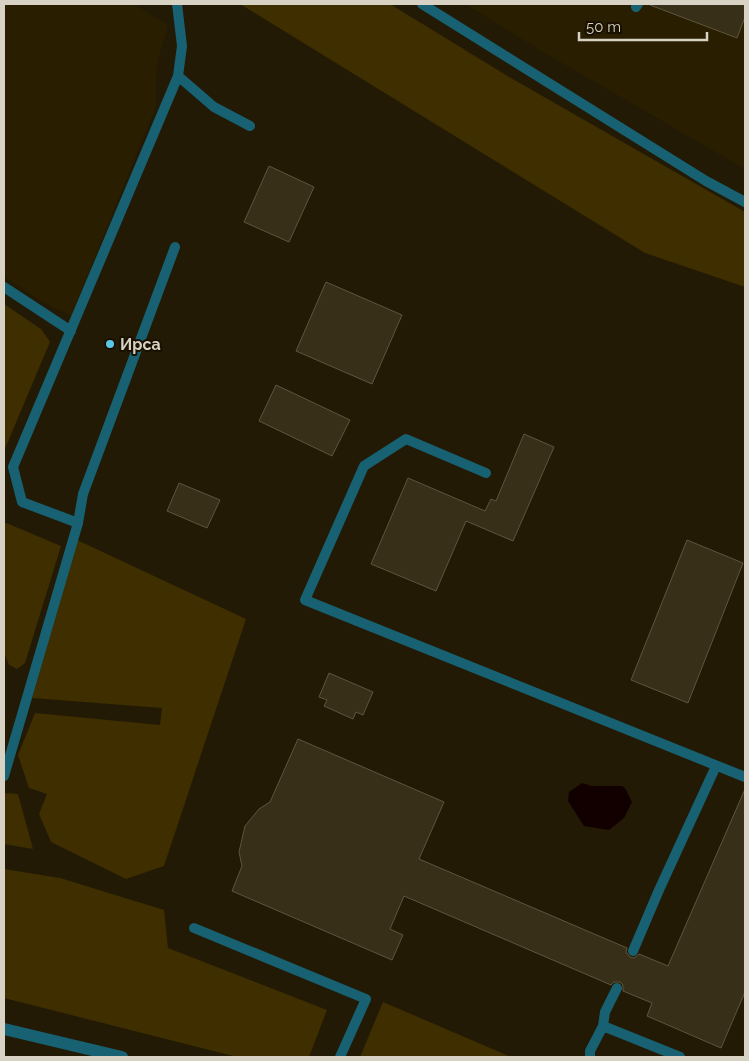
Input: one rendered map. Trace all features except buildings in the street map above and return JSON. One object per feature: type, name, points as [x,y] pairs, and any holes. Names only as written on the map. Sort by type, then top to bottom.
[{"type":"street","points":[[4,1029],[122,1057]]},
{"type":"lane","points":[[78,523],[22,502],[13,467],[178,76],[182,46],[176,4]]},
{"type":"lane","points":[[422,4],[706,181],[745,202]]},
{"type":"lane","points":[[178,76],[214,108],[250,126]]},
{"type":"lane","points":[[4,776],[78,523],[83,494],[175,247]]},
{"type":"lane","points":[[4,287],[71,331]]},
{"type":"lane","points":[[486,473],[406,439],[364,466],[305,600],[745,778]]},
{"type":"lane","points":[[633,951],[716,766]]},
{"type":"lane","points":[[194,928],[366,999],[340,1057]]},
{"type":"lane","points":[[590,1057],[590,1051],[603,1026],[605,1012],[617,988]]},
{"type":"lane","points":[[603,1026],[680,1057]]},
{"type":"shaded area","points":[[4,4],[134,4],[168,25],[158,60],[156,107],[71,316],[39,300],[4,276]]},
{"type":"shaded area","points":[[240,4],[390,4],[511,78],[745,212],[745,287],[645,253]]},
{"type":"shaded area","points":[[465,4],[745,4],[745,169],[543,52]]},
{"type":"shaded area","points":[[4,304],[41,329],[50,342],[4,451]]},
{"type":"shaded area","points":[[4,522],[61,546],[25,663],[17,669],[9,665],[4,653]]},
{"type":"shaded area","points":[[77,540],[246,619],[164,866],[126,879],[51,842],[39,814],[47,794],[29,788],[18,755],[35,713],[160,725],[162,708],[32,698]]},
{"type":"shaded area","points":[[582,783],[592,786],[622,786],[625,788],[632,802],[624,818],[609,830],[584,826],[568,801],[569,792]]},
{"type":"shaded area","points":[[4,793],[18,794],[33,849],[4,844]]},
{"type":"shaded area","points":[[4,869],[60,878],[164,910],[168,948],[327,1010],[309,1057],[237,1057],[4,998]]},
{"type":"shaded area","points":[[383,1002],[511,1057],[360,1057]]},
{"type":"place","name":"Ирса","points":[[110,344]]}]
